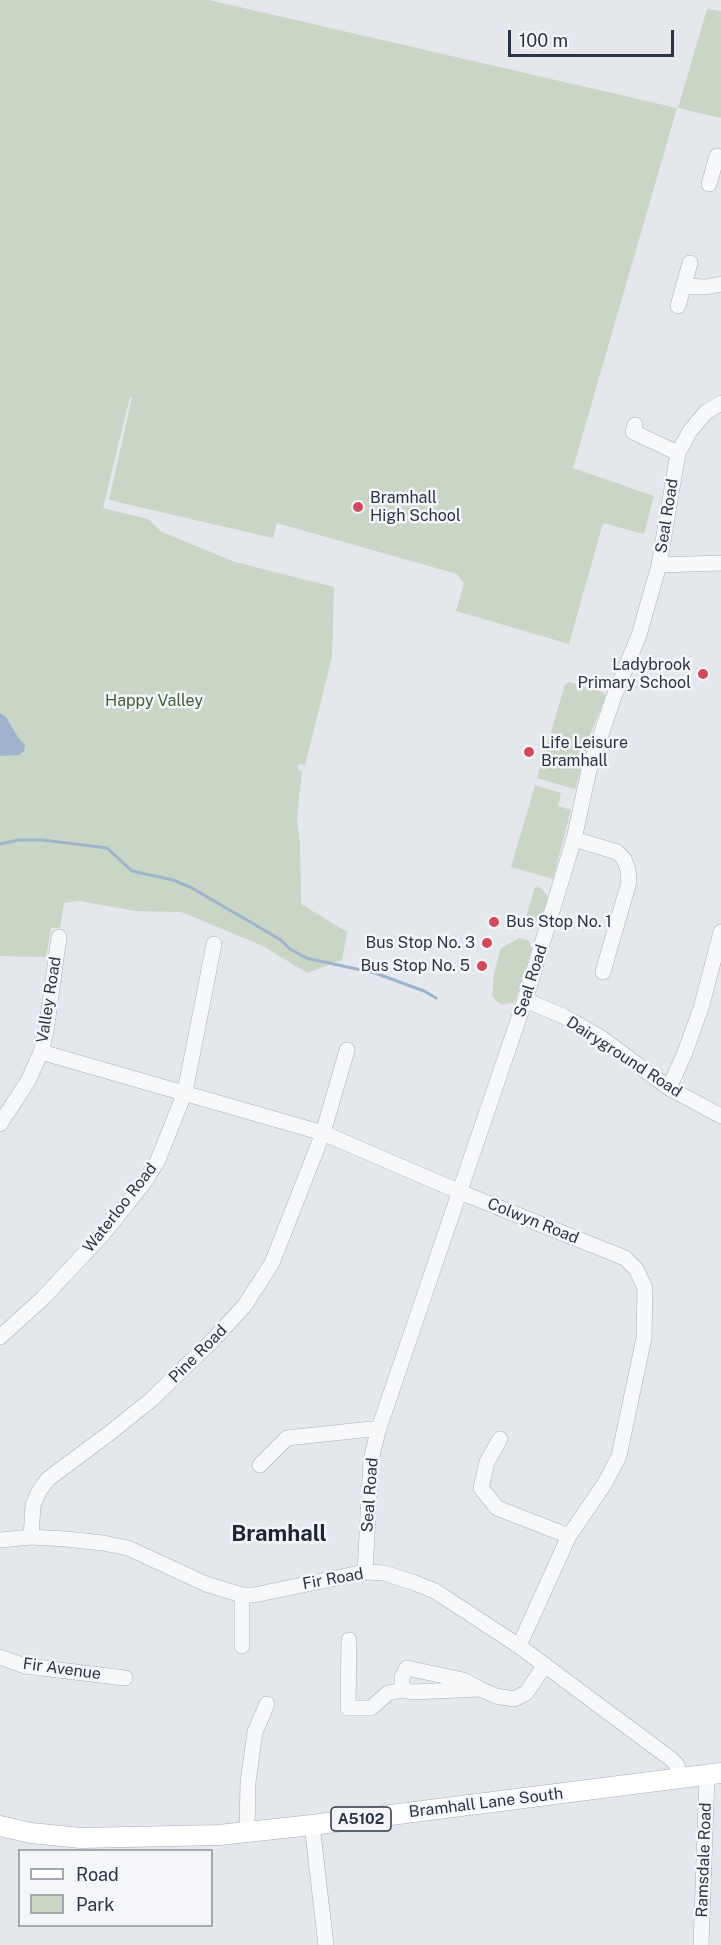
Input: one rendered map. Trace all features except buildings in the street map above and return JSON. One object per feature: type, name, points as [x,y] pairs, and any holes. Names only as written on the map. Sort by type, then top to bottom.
[{"type":"main road","name":"Bramhall Lane South","points":[[0,1826],[31,1833],[81,1838],[219,1835],[714,1774]]},
{"type":"street","points":[[678,306],[690,263]]},
{"type":"street","points":[[683,286],[706,287],[721,284]]},
{"type":"street","name":"Seal Road","points":[[365,1572],[371,1460],[378,1431],[525,1000],[574,839],[589,770],[613,699],[639,635],[659,565],[678,453],[690,431],[706,412],[721,403]]},
{"type":"street","points":[[635,424],[633,432],[678,453]]},
{"type":"street","points":[[659,565],[721,563]]},
{"type":"street","points":[[574,839],[617,852],[624,859],[628,870],[629,882],[603,972]]},
{"type":"street","points":[[669,1088],[701,1008],[721,932]]},
{"type":"street","name":"Valley Road","points":[[0,1124],[28,1081],[41,1052],[59,937]]},
{"type":"street","name":"Waterloo Road","points":[[0,1336],[42,1299],[96,1242],[146,1180],[162,1153],[185,1092],[214,944]]},
{"type":"street","name":"Dairyground Road","points":[[525,1000],[562,1016],[600,1037],[669,1088],[721,1116]]},
{"type":"street","name":"Pine Road","points":[[31,1537],[33,1505],[48,1479],[152,1399],[215,1338],[245,1305],[272,1263],[323,1133],[347,1050]]},
{"type":"street","name":"Colwyn Road","points":[[41,1052],[323,1133],[460,1192],[625,1258],[636,1269],[645,1288],[644,1338],[619,1456],[605,1483],[569,1536],[519,1646]]},
{"type":"street","points":[[260,1465],[286,1438],[371,1429],[378,1431]]},
{"type":"street","points":[[500,1439],[487,1462],[481,1488],[496,1508],[569,1536]]},
{"type":"street","name":"Fir Road","points":[[0,1540],[31,1537],[103,1543],[128,1548],[206,1584],[242,1595],[254,1595],[365,1572],[384,1573],[435,1591],[519,1646],[670,1759],[677,1765],[681,1778]]},
{"type":"street","points":[[242,1595],[242,1646]]},
{"type":"street","points":[[349,1640],[348,1708],[371,1708],[388,1693],[402,1690],[412,1692],[480,1689]]},
{"type":"street","name":"Fir Avenue","points":[[0,1657],[25,1666],[124,1678]]},
{"type":"street","points":[[402,1690],[402,1677],[407,1668],[463,1680],[496,1696],[514,1699],[526,1693],[545,1665]]},
{"type":"street","points":[[248,1832],[248,1782],[255,1732],[267,1704]]},
{"type":"street","name":"Ramsdale Road","points":[[701,1945],[714,1774]]},
{"type":"street","points":[[312,1825],[326,1945]]},
{"type":"green space","name":"Bramhall High School","points":[[0,0],[209,0],[677,108],[573,468],[654,496],[644,534],[603,523],[569,644],[456,611],[464,584],[457,574],[277,523],[273,538],[109,500],[132,397],[130,397],[103,508],[148,519],[162,532],[235,562],[334,587],[332,656],[305,765],[299,764],[298,770],[302,771],[297,818],[300,843],[301,904],[347,932],[342,960],[307,973],[263,946],[181,912],[135,911],[79,901],[64,903],[60,928],[51,928],[46,957],[0,956]]},
{"type":"green space","points":[[707,9],[721,11],[721,118],[678,108]]},
{"type":"green space","points":[[569,682],[602,692],[606,696],[590,735],[575,789],[537,778],[565,685]]},
{"type":"green space","points":[[535,785],[561,793],[558,806],[571,810],[553,879],[511,867]]},
{"type":"green space","points":[[535,887],[541,888],[548,897],[541,922],[526,917]]},
{"type":"green space","points":[[520,938],[529,941],[532,949],[515,1002],[502,1005],[492,995],[494,974],[501,948]]},
{"type":"water","points":[[0,713],[6,717],[25,745],[24,751],[19,755],[0,756]]},
{"type":"waterway","points":[[0,844],[19,840],[43,840],[107,848],[132,871],[173,880],[192,888],[281,940],[290,949],[306,958],[375,973],[424,991],[436,998]]},
{"type":"place","name":"Bramhall High School","points":[[358,507]]},
{"type":"place","name":"Ladybrook Primary School","points":[[703,674]]},
{"type":"place","name":"Life Leisure Bramhall","points":[[529,752]]},
{"type":"place","name":"Bus Stop No. 1","points":[[494,922]]},
{"type":"place","name":"Bus Stop No. 3","points":[[487,943]]},
{"type":"place","name":"Bus Stop No. 5","points":[[482,966]]},
{"type":"district","name":"Bramhall","points":[[279,1534]]},
{"type":"park label","name":"Happy Valley","points":[[154,701]]}]
